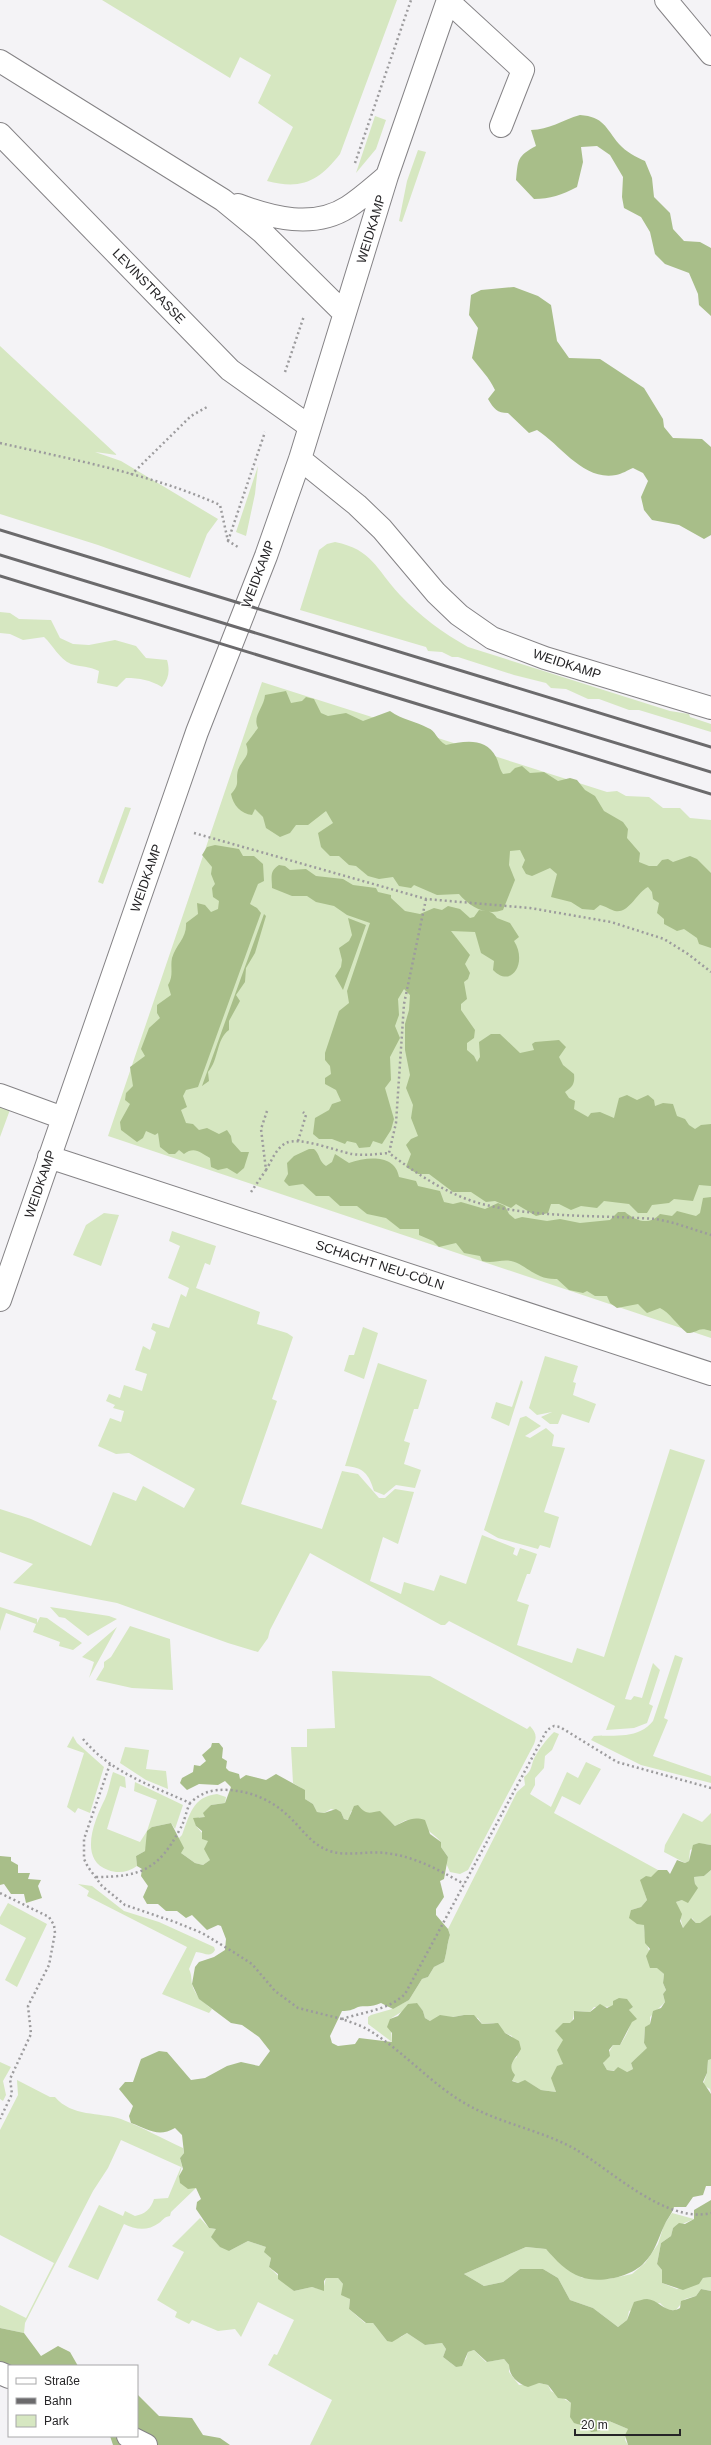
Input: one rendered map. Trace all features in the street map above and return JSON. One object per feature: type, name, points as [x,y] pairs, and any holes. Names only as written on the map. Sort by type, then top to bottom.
[{"type":"street","points":[[666,0],[711,54]]},
{"type":"street","points":[[448,1],[523,70],[501,126]]},
{"type":"street","name":"WEIDKAMP","points":[[0,1300],[8,1250],[49,1157],[197,732],[266,556],[300,459],[387,176],[448,1]]},
{"type":"street","points":[[0,61],[223,200],[262,232],[344,313]]},
{"type":"street","name":"LEVINSTRASSE","points":[[0,134],[230,370],[309,426]]},
{"type":"street","points":[[223,200],[262,214],[293,220],[318,219],[347,208],[387,176]]},
{"type":"street","name":"WEIDKAMP","points":[[300,459],[357,505],[382,529],[436,593],[459,615],[492,638],[545,658],[711,708]]},
{"type":"street","points":[[0,1095],[63,1118]]},
{"type":"street","name":"SCHACHT NEU-CÖLN","points":[[49,1157],[711,1374]]},
{"type":"street","points":[[130,2437],[146,2445]]},
{"type":"path","points":[[341,210],[355,162],[411,0]]},
{"type":"path","points":[[228,541],[315,284]]},
{"type":"path","points":[[131,475],[191,416],[207,407]]},
{"type":"path","points":[[0,443],[177,487],[220,506],[228,541]]},
{"type":"path","points":[[228,541],[243,548]]},
{"type":"path","points":[[165,825],[426,899],[530,908],[611,922],[664,939],[688,954],[711,972]]},
{"type":"path","points":[[389,1153],[396,1123],[404,1004],[426,899]]},
{"type":"path","points":[[266,1170],[261,1129],[267,1111]]},
{"type":"path","points":[[298,1141],[306,1115],[303,1112]]},
{"type":"path","points":[[233,1217],[279,1149],[286,1143],[298,1141],[351,1154],[366,1156],[389,1153],[421,1176],[481,1203],[511,1210],[656,1219],[711,1235]]},
{"type":"path","points":[[342,2019],[386,2006],[398,2001],[405,1994],[539,1741],[547,1730],[554,1726],[560,1727],[617,1762],[711,1788]]},
{"type":"path","points":[[83,1738],[94,1751],[110,1764],[134,1778],[190,1803]]},
{"type":"path","points":[[110,1764],[84,1839],[84,1859],[96,1877],[114,1898],[125,1905],[202,1933],[252,1964],[275,1991],[298,2008],[342,2019],[366,2029],[378,2036],[431,2080],[462,2102],[510,2125],[575,2149],[667,2206],[693,2214],[711,2213]]},
{"type":"path","points":[[96,1877],[127,1877],[148,1869],[171,1843],[181,1827],[190,1803],[205,1792],[216,1789],[259,1795],[287,1815],[305,1835],[321,1847],[345,1854],[370,1852],[403,1856],[422,1862],[464,1884]]},
{"type":"path","points":[[0,1893],[49,1917],[54,1925],[56,1933],[49,1965],[28,2006],[31,2034],[10,2079],[12,2094],[0,2119]]},
{"type":"green space","points":[[102,0],[397,0],[340,154],[325,171],[309,181],[300,184],[279,184],[267,181],[293,127],[258,103],[271,75],[240,57],[230,78]]},
{"type":"green space","points":[[580,115],[588,116],[599,121],[607,128],[622,147],[631,154],[645,161],[652,178],[654,197],[670,213],[673,229],[684,241],[700,242],[711,248],[711,316],[699,305],[698,294],[689,273],[665,264],[655,254],[650,232],[641,217],[624,208],[622,197],[623,177],[610,155],[597,146],[581,147],[583,162],[577,187],[556,196],[534,199],[516,180],[517,168],[520,159],[525,153],[536,146],[531,130],[550,127]]},
{"type":"green space","points":[[375,116],[386,120],[376,149],[356,173]]},
{"type":"green space","points":[[418,150],[426,152],[402,222],[399,221],[407,181]]},
{"type":"green space","points":[[514,287],[538,296],[551,305],[557,341],[569,358],[600,359],[644,388],[663,419],[664,427],[673,438],[702,439],[711,447],[711,535],[704,539],[679,525],[652,520],[644,510],[641,497],[648,481],[643,473],[633,468],[616,475],[593,473],[583,468],[537,430],[529,433],[508,413],[496,410],[492,405],[488,399],[495,390],[493,385],[472,358],[478,328],[469,315],[471,295],[481,290]]},
{"type":"green space","points":[[0,346],[117,455],[95,452],[121,461],[218,519],[207,534],[190,578],[98,545],[0,514]]},
{"type":"green space","points":[[258,466],[255,494],[246,536],[236,532]]},
{"type":"green space","points":[[335,542],[348,545],[366,555],[400,595],[416,610],[441,630],[468,647],[670,711],[689,714],[690,717],[711,724],[711,732],[639,710],[629,710],[599,699],[588,699],[566,689],[551,688],[546,683],[514,675],[458,657],[452,657],[442,652],[428,651],[426,647],[300,610],[319,550],[327,544]]},
{"type":"green space","points":[[0,612],[10,613],[19,619],[51,620],[60,638],[73,644],[89,645],[115,640],[136,646],[146,658],[167,660],[169,671],[166,681],[162,687],[149,681],[131,678],[126,678],[117,687],[97,683],[99,671],[67,662],[44,637],[23,640],[10,634],[0,633]]},
{"type":"green space","points":[[262,682],[607,792],[617,791],[626,796],[649,797],[663,808],[680,808],[690,818],[711,820],[711,1338],[108,1136]]},
{"type":"green space","points":[[286,691],[291,703],[302,701],[306,697],[314,699],[321,713],[328,716],[346,713],[363,721],[390,711],[431,729],[446,745],[460,742],[481,743],[492,751],[503,774],[510,773],[515,768],[522,766],[530,773],[544,772],[558,781],[570,778],[577,780],[585,790],[595,796],[604,811],[623,822],[628,829],[627,838],[640,853],[639,862],[649,866],[657,866],[662,860],[668,859],[673,862],[690,856],[697,859],[711,873],[711,948],[699,944],[697,938],[684,929],[677,931],[664,924],[664,919],[657,913],[659,903],[653,899],[652,892],[648,887],[640,893],[629,906],[620,911],[615,911],[600,905],[594,910],[582,909],[571,902],[551,897],[557,874],[550,868],[532,876],[526,874],[522,867],[525,860],[520,850],[510,851],[509,865],[515,880],[503,910],[490,912],[473,906],[459,894],[437,895],[414,885],[411,888],[399,886],[393,877],[379,879],[368,876],[356,866],[349,865],[339,856],[330,856],[321,847],[318,833],[333,823],[326,811],[308,825],[296,825],[290,833],[280,837],[266,828],[263,817],[255,809],[252,815],[241,811],[236,805],[231,794],[237,784],[238,770],[247,755],[246,744],[258,728],[256,720],[265,695]]},
{"type":"green space","points":[[125,807],[131,808],[103,884],[98,882]]},
{"type":"green space","points":[[215,845],[239,849],[243,856],[254,856],[263,864],[264,881],[258,884],[250,904],[257,908],[261,913],[198,1087],[186,1090],[183,1096],[187,1107],[181,1110],[186,1123],[193,1124],[199,1130],[207,1128],[219,1134],[227,1130],[231,1136],[232,1142],[241,1152],[249,1152],[244,1168],[237,1174],[227,1168],[218,1170],[211,1167],[210,1158],[194,1150],[184,1154],[179,1150],[175,1154],[169,1154],[160,1147],[158,1133],[155,1135],[146,1131],[143,1138],[137,1142],[121,1130],[120,1122],[130,1104],[125,1100],[126,1093],[133,1086],[130,1067],[145,1056],[141,1049],[149,1028],[160,1018],[157,1013],[157,1005],[171,995],[168,985],[171,975],[172,958],[185,933],[186,923],[198,914],[197,903],[205,905],[211,912],[218,909],[219,901],[213,897],[212,888],[215,884],[211,874],[212,867],[202,855],[207,847]]},
{"type":"green space","points":[[279,865],[285,866],[290,870],[306,869],[316,876],[343,879],[353,885],[376,888],[378,892],[391,895],[391,898],[405,911],[420,914],[434,908],[442,910],[448,906],[460,909],[470,918],[474,917],[479,910],[491,912],[497,918],[510,923],[519,937],[514,941],[518,949],[519,957],[516,971],[506,977],[493,970],[494,961],[481,953],[475,932],[451,931],[470,955],[465,964],[470,973],[468,979],[464,982],[467,999],[461,1004],[461,1010],[475,1030],[474,1038],[467,1043],[467,1050],[474,1056],[477,1062],[480,1057],[479,1042],[491,1034],[500,1034],[520,1053],[534,1050],[532,1044],[535,1042],[559,1040],[566,1047],[559,1057],[563,1065],[574,1074],[573,1084],[565,1092],[569,1098],[575,1101],[574,1109],[588,1117],[591,1113],[600,1112],[614,1118],[619,1098],[627,1095],[637,1100],[648,1095],[654,1100],[655,1106],[663,1103],[673,1104],[677,1116],[685,1119],[689,1125],[695,1129],[701,1125],[711,1124],[711,1186],[699,1185],[693,1201],[674,1199],[669,1203],[652,1205],[647,1213],[638,1213],[629,1204],[604,1201],[597,1208],[581,1206],[571,1210],[559,1204],[551,1204],[548,1213],[536,1216],[516,1204],[511,1208],[495,1201],[486,1202],[471,1192],[453,1192],[429,1174],[418,1174],[406,1167],[411,1154],[406,1145],[411,1139],[418,1136],[411,1118],[413,1105],[406,1088],[410,1075],[405,1050],[405,1024],[409,1010],[410,995],[404,989],[398,999],[399,1015],[395,1026],[400,1038],[390,1057],[391,1080],[385,1088],[394,1119],[391,1130],[382,1144],[373,1141],[370,1147],[359,1148],[356,1143],[347,1141],[345,1144],[332,1139],[319,1139],[313,1134],[315,1118],[329,1110],[332,1104],[341,1101],[336,1090],[325,1084],[325,1078],[331,1074],[330,1066],[325,1060],[325,1053],[339,1011],[349,1003],[347,991],[370,923],[347,915],[334,906],[316,902],[307,896],[292,896],[272,888],[272,872]]},
{"type":"green space","points":[[264,914],[266,916],[255,953],[246,968],[245,982],[236,995],[240,1001],[229,1021],[229,1030],[222,1039],[212,1067],[208,1072],[209,1081],[202,1086]]},
{"type":"green space","points":[[348,918],[366,925],[343,990],[335,976],[341,967],[342,960],[339,948],[349,941],[352,935]]},
{"type":"green space","points":[[0,1103],[11,1107],[0,1137]]},
{"type":"green space","points":[[309,1149],[314,1149],[326,1166],[332,1162],[335,1154],[349,1163],[371,1158],[386,1160],[396,1169],[399,1177],[416,1181],[418,1186],[440,1191],[444,1202],[453,1204],[461,1202],[485,1209],[498,1203],[505,1206],[509,1214],[515,1219],[522,1217],[547,1221],[560,1219],[580,1223],[610,1220],[618,1212],[625,1212],[638,1220],[647,1221],[656,1218],[660,1214],[672,1216],[677,1211],[696,1216],[700,1213],[703,1198],[711,1197],[711,1331],[700,1329],[687,1333],[660,1308],[647,1313],[638,1304],[617,1308],[610,1303],[607,1296],[595,1296],[587,1291],[583,1293],[569,1290],[557,1279],[549,1279],[537,1275],[521,1265],[511,1261],[482,1261],[480,1256],[464,1253],[456,1243],[439,1247],[433,1241],[419,1235],[419,1229],[400,1229],[386,1218],[367,1214],[357,1206],[340,1206],[329,1196],[316,1196],[303,1184],[289,1186],[284,1181],[288,1174],[287,1163],[294,1156]]},
{"type":"green space","points":[[104,1213],[119,1215],[101,1266],[73,1255],[86,1225]]},
{"type":"green space","points":[[172,1231],[216,1246],[210,1265],[205,1263],[196,1288],[260,1312],[257,1324],[287,1333],[293,1337],[272,1399],[277,1401],[241,1504],[322,1529],[342,1471],[358,1474],[379,1498],[385,1498],[395,1489],[414,1492],[398,1544],[383,1537],[370,1581],[401,1594],[404,1582],[434,1591],[440,1575],[466,1584],[482,1535],[515,1548],[513,1554],[517,1556],[520,1548],[537,1554],[530,1574],[527,1574],[517,1601],[529,1605],[517,1645],[572,1663],[577,1648],[604,1657],[670,1449],[705,1460],[625,1699],[631,1700],[634,1696],[642,1698],[653,1663],[660,1670],[649,1704],[653,1706],[647,1723],[634,1728],[606,1730],[615,1706],[449,1621],[445,1625],[441,1625],[310,1553],[270,1630],[268,1638],[258,1652],[228,1643],[117,1603],[13,1583],[33,1564],[0,1552],[0,1509],[31,1519],[91,1546],[113,1492],[136,1501],[143,1486],[184,1508],[195,1489],[129,1453],[116,1454],[98,1446],[110,1418],[121,1422],[124,1411],[113,1408],[115,1405],[106,1401],[109,1394],[120,1398],[124,1385],[142,1391],[147,1374],[135,1370],[143,1346],[150,1350],[156,1332],[151,1329],[153,1323],[169,1328],[181,1294],[186,1297],[189,1288],[168,1278],[180,1246],[169,1241]]},
{"type":"green space","points":[[363,1327],[378,1333],[364,1379],[344,1371],[349,1355],[354,1355]]},
{"type":"green space","points":[[545,1356],[578,1366],[573,1382],[576,1383],[573,1395],[596,1404],[589,1423],[562,1414],[558,1424],[550,1424],[541,1417],[552,1412],[537,1415],[529,1408]]},
{"type":"green space","points":[[378,1363],[427,1380],[418,1409],[414,1409],[404,1441],[410,1443],[404,1464],[421,1470],[415,1488],[396,1485],[384,1495],[374,1491],[370,1480],[364,1472],[356,1468],[345,1466]]},
{"type":"green space","points":[[521,1380],[523,1382],[509,1426],[491,1418],[496,1402],[512,1407]]},
{"type":"green space","points":[[526,1416],[541,1426],[525,1436],[530,1438],[546,1428],[554,1435],[552,1446],[565,1448],[544,1512],[559,1517],[550,1548],[540,1545],[538,1549],[498,1538],[484,1530],[520,1418]]},
{"type":"green space","points":[[0,1607],[37,1619],[37,1623],[40,1617],[47,1618],[82,1643],[73,1650],[59,1646],[60,1642],[33,1632],[36,1624],[6,1613],[0,1631]]},
{"type":"green space","points":[[50,1607],[109,1616],[117,1619],[88,1636],[65,1618],[59,1617]]},
{"type":"green space","points":[[130,1626],[170,1639],[173,1690],[132,1688],[96,1680],[104,1667],[104,1662],[111,1657]]},
{"type":"green space","points":[[117,1627],[89,1678],[94,1662],[82,1657]]},
{"type":"green space","points":[[675,1655],[683,1658],[664,1718],[668,1720],[653,1756],[711,1776],[711,1783],[641,1765],[591,1740],[594,1736],[618,1736],[641,1731],[653,1721]]},
{"type":"green space","points":[[332,1671],[430,1676],[527,1729],[530,1726],[534,1731],[536,1737],[534,1744],[468,1870],[460,1874],[450,1872],[446,1863],[448,1857],[441,1847],[441,1842],[421,1826],[406,1820],[395,1826],[392,1823],[372,1814],[351,1811],[349,1820],[344,1819],[341,1812],[331,1809],[324,1813],[317,1812],[313,1804],[305,1799],[301,1788],[293,1783],[291,1747],[307,1747],[307,1729],[335,1728]]},
{"type":"green space","points":[[554,1732],[559,1734],[552,1750],[545,1756],[544,1768],[535,1778],[535,1785],[530,1794],[551,1807],[567,1772],[578,1778],[586,1762],[601,1769],[580,1805],[562,1796],[554,1813],[658,1870],[644,1891],[647,1900],[641,1907],[631,1910],[644,1925],[647,1945],[652,1958],[664,1974],[663,1983],[666,1990],[663,1994],[665,2002],[650,2017],[650,2024],[645,2028],[644,2043],[648,2048],[631,2063],[633,2069],[627,2072],[607,2070],[603,2063],[613,2045],[620,2045],[625,2036],[630,2024],[629,2010],[633,2007],[594,2007],[590,2012],[574,2011],[571,2024],[563,2043],[561,2056],[563,2064],[554,2086],[556,2092],[541,2090],[526,2081],[518,2083],[511,2080],[511,2062],[517,2057],[512,2036],[505,2033],[494,2023],[482,2024],[478,2018],[464,2015],[430,2021],[425,2018],[423,2011],[416,2003],[390,2019],[392,2042],[368,2024],[368,2017],[371,2015],[392,2009],[409,2000],[422,1979],[428,1977],[434,1967],[444,1962],[450,1935],[448,1929],[517,1792],[525,1785],[524,1777],[531,1768],[540,1749]]},
{"type":"green space","points":[[73,1736],[77,1743],[104,1767],[90,1813],[78,1808],[75,1813],[67,1807],[84,1753],[67,1747]]},
{"type":"green space","points":[[212,1743],[219,1743],[223,1748],[222,1758],[227,1761],[226,1768],[229,1771],[239,1774],[240,1779],[246,1775],[266,1780],[276,1774],[305,1790],[305,1799],[313,1804],[317,1812],[324,1813],[336,1809],[341,1812],[344,1819],[348,1820],[354,1806],[358,1805],[366,1812],[380,1811],[395,1826],[413,1819],[425,1820],[430,1834],[441,1842],[441,1847],[448,1857],[444,1879],[440,1881],[444,1897],[436,1909],[436,1915],[448,1929],[450,1935],[444,1962],[434,1967],[428,1977],[422,1979],[409,2000],[393,2009],[381,2003],[360,2006],[342,2011],[330,2036],[332,2043],[338,2046],[355,2044],[359,2038],[392,2042],[392,2033],[387,2027],[390,2019],[398,2016],[408,2004],[417,2003],[423,2011],[425,2018],[430,2021],[440,2015],[453,2017],[474,2015],[482,2024],[498,2023],[505,2033],[519,2041],[521,2049],[511,2068],[515,2075],[512,2081],[518,2083],[525,2080],[541,2090],[556,2092],[551,2078],[557,2066],[563,2064],[557,2050],[563,2040],[555,2031],[563,2023],[570,2023],[574,2019],[574,2011],[590,2012],[600,2004],[607,2008],[613,2005],[613,2001],[619,1998],[627,1999],[633,2007],[629,2010],[637,2019],[632,2022],[620,2045],[613,2045],[609,2050],[610,2056],[603,2063],[607,2070],[614,2071],[618,2067],[627,2072],[633,2069],[631,2063],[647,2048],[644,2043],[645,2027],[650,2024],[653,2011],[661,2008],[665,2002],[663,1994],[666,1990],[663,1983],[664,1974],[657,1968],[650,1968],[646,1956],[650,1949],[645,1943],[644,1925],[637,1924],[629,1918],[631,1910],[641,1907],[647,1900],[640,1880],[646,1876],[651,1877],[658,1870],[667,1870],[670,1874],[677,1860],[685,1863],[689,1861],[693,1845],[699,1843],[711,1845],[711,1870],[704,1876],[694,1877],[695,1884],[698,1888],[688,1903],[682,1900],[676,1902],[682,1914],[680,1921],[683,1928],[691,1918],[696,1923],[700,1923],[711,1915],[711,2059],[708,2060],[707,2073],[703,2082],[711,2094],[711,2186],[706,2186],[703,2195],[693,2197],[686,2207],[674,2207],[654,2250],[648,2259],[638,2268],[623,2275],[614,2278],[597,2280],[581,2277],[566,2269],[546,2249],[526,2247],[464,2274],[484,2286],[503,2282],[520,2269],[543,2269],[558,2278],[570,2300],[593,2308],[618,2327],[627,2320],[634,2302],[647,2299],[656,2302],[667,2309],[675,2310],[680,2308],[681,2301],[696,2296],[701,2289],[711,2291],[711,2445],[628,2445],[625,2435],[628,2429],[609,2421],[600,2431],[591,2432],[587,2427],[574,2423],[570,2417],[571,2403],[566,2399],[558,2398],[548,2385],[539,2383],[528,2387],[521,2384],[512,2376],[509,2365],[504,2359],[487,2362],[474,2350],[468,2352],[462,2366],[456,2367],[443,2357],[446,2349],[442,2343],[425,2345],[407,2333],[392,2342],[387,2341],[373,2323],[366,2323],[349,2309],[350,2299],[341,2295],[343,2284],[338,2278],[326,2278],[324,2281],[324,2291],[312,2287],[294,2291],[278,2279],[278,2274],[269,2267],[271,2258],[264,2252],[266,2247],[248,2241],[229,2251],[220,2247],[211,2237],[216,2229],[209,2228],[196,2209],[197,2202],[201,2199],[196,2188],[188,2189],[180,2183],[179,2176],[183,2169],[180,2158],[184,2153],[182,2135],[175,2128],[169,2131],[153,2132],[131,2123],[129,2116],[133,2106],[119,2089],[125,2082],[133,2082],[141,2059],[159,2051],[167,2052],[191,2080],[205,2078],[227,2066],[241,2062],[259,2066],[270,2051],[259,2037],[242,2025],[231,2023],[199,1999],[192,1984],[195,1967],[199,1962],[214,1957],[225,1950],[226,1939],[221,1926],[218,1925],[207,1930],[192,1915],[186,1918],[177,1911],[166,1911],[158,1904],[147,1904],[143,1897],[148,1886],[141,1876],[142,1869],[137,1866],[136,1856],[145,1851],[147,1831],[152,1827],[171,1823],[184,1848],[181,1853],[195,1863],[203,1865],[210,1860],[204,1849],[208,1841],[202,1839],[202,1831],[196,1826],[193,1818],[205,1817],[203,1813],[211,1805],[225,1803],[231,1787],[225,1781],[218,1785],[199,1784],[187,1790],[180,1783],[182,1778],[193,1772],[194,1765],[200,1766],[206,1761],[202,1755],[211,1747]]},
{"type":"green space","points":[[125,1747],[149,1750],[146,1769],[166,1771],[168,1789],[146,1780],[120,1763]]},
{"type":"green space","points":[[113,1772],[125,1777],[126,1788],[120,1786],[107,1829],[140,1842],[147,1831],[157,1800],[134,1791],[135,1782],[183,1805],[175,1829],[171,1823],[152,1827],[145,1851],[136,1856],[137,1866],[127,1871],[119,1872],[108,1870],[99,1865],[93,1857],[91,1847],[94,1826],[106,1796]]},
{"type":"green space","points":[[217,1794],[226,1797],[225,1803],[211,1805],[205,1817],[199,1817],[196,1826],[209,1841],[210,1860],[203,1865],[195,1863],[181,1853],[179,1838],[182,1835],[190,1814],[197,1803],[202,1799]]},
{"type":"green space","points":[[683,1813],[702,1822],[711,1813],[711,1845],[705,1844],[690,1850],[689,1861],[685,1863],[664,1852],[665,1845]]},
{"type":"green space","points":[[0,1856],[11,1857],[11,1861],[18,1865],[18,1873],[30,1873],[28,1879],[41,1880],[38,1886],[42,1898],[26,1903],[24,1894],[11,1894],[4,1884],[0,1885]]},
{"type":"green space","points":[[711,1870],[711,1915],[700,1924],[696,1923],[692,1918],[683,1928],[676,1902],[682,1900],[695,1884],[694,1877],[704,1876]]},
{"type":"green space","points":[[78,1884],[92,1886],[124,1911],[159,1922],[214,1947],[215,1950],[209,1955],[196,1952],[189,1969],[195,1992],[212,2009],[209,2013],[162,1994],[187,1947],[87,1896],[89,1891]]},
{"type":"green space","points":[[8,1903],[47,1924],[17,1987],[5,1980],[26,1938],[0,1924],[0,1917]]},
{"type":"green space","points":[[708,2059],[711,2059],[711,2094],[710,2089],[703,2085],[707,2073]]},
{"type":"green space","points":[[0,2062],[11,2067],[3,2081],[6,2095],[3,2101],[0,2099]]},
{"type":"green space","points":[[17,2080],[50,2097],[55,2097],[69,2108],[86,2113],[121,2119],[183,2148],[184,2153],[180,2158],[182,2166],[179,2176],[196,2188],[171,2212],[170,2216],[155,2226],[142,2229],[133,2228],[124,2224],[98,2280],[68,2267],[99,2205],[123,2216],[125,2211],[135,2216],[142,2214],[153,2203],[154,2199],[168,2198],[181,2167],[121,2140],[108,2168],[93,2191],[25,2323],[24,2333],[0,2328],[0,2305],[26,2318],[54,2263],[0,2235],[0,2130],[18,2095]]},
{"type":"green space","points":[[711,2200],[711,2277],[703,2278],[699,2284],[683,2290],[662,2283],[662,2270],[657,2264],[661,2243],[671,2236],[673,2228],[679,2223],[685,2224],[694,2219],[694,2210]]},
{"type":"green space","points":[[672,2213],[694,2219],[673,2228],[671,2236],[661,2243],[657,2264],[662,2270],[662,2283],[677,2289],[703,2278],[711,2277],[711,2291],[701,2289],[696,2296],[685,2299],[676,2310],[667,2310],[660,2303],[629,2311],[627,2320],[618,2327],[593,2308],[570,2300],[558,2278],[543,2269],[520,2269],[503,2282],[484,2286],[464,2274],[526,2247],[546,2249],[582,2278],[609,2279],[632,2274],[645,2263],[658,2244],[664,2225]]},
{"type":"green space","points":[[200,2218],[209,2228],[216,2229],[229,2251],[248,2241],[266,2247],[271,2258],[269,2267],[294,2291],[312,2287],[323,2290],[326,2278],[338,2278],[343,2284],[343,2290],[350,2299],[349,2309],[365,2323],[373,2323],[387,2341],[401,2337],[407,2333],[425,2345],[442,2343],[446,2349],[443,2357],[456,2367],[466,2359],[468,2352],[474,2350],[486,2362],[504,2359],[509,2365],[509,2372],[519,2385],[539,2383],[548,2385],[551,2391],[571,2403],[571,2409],[579,2425],[600,2431],[609,2421],[628,2429],[625,2440],[628,2445],[310,2445],[332,2400],[268,2365],[274,2354],[277,2355],[294,2320],[258,2302],[241,2337],[235,2329],[218,2331],[192,2320],[189,2324],[175,2317],[177,2312],[157,2300],[184,2252],[172,2246]]},
{"type":"green space","points":[[0,2328],[24,2333],[41,2356],[58,2346],[70,2352],[77,2365],[8,2365],[0,2382]]},
{"type":"green space","points":[[138,2395],[159,2416],[192,2418],[203,2435],[220,2438],[230,2445],[113,2445],[110,2437],[138,2437]]},
{"type":"railway","points":[[0,530],[711,747]]},
{"type":"railway","points":[[0,555],[711,772]]},
{"type":"railway","points":[[0,576],[711,794]]}]
